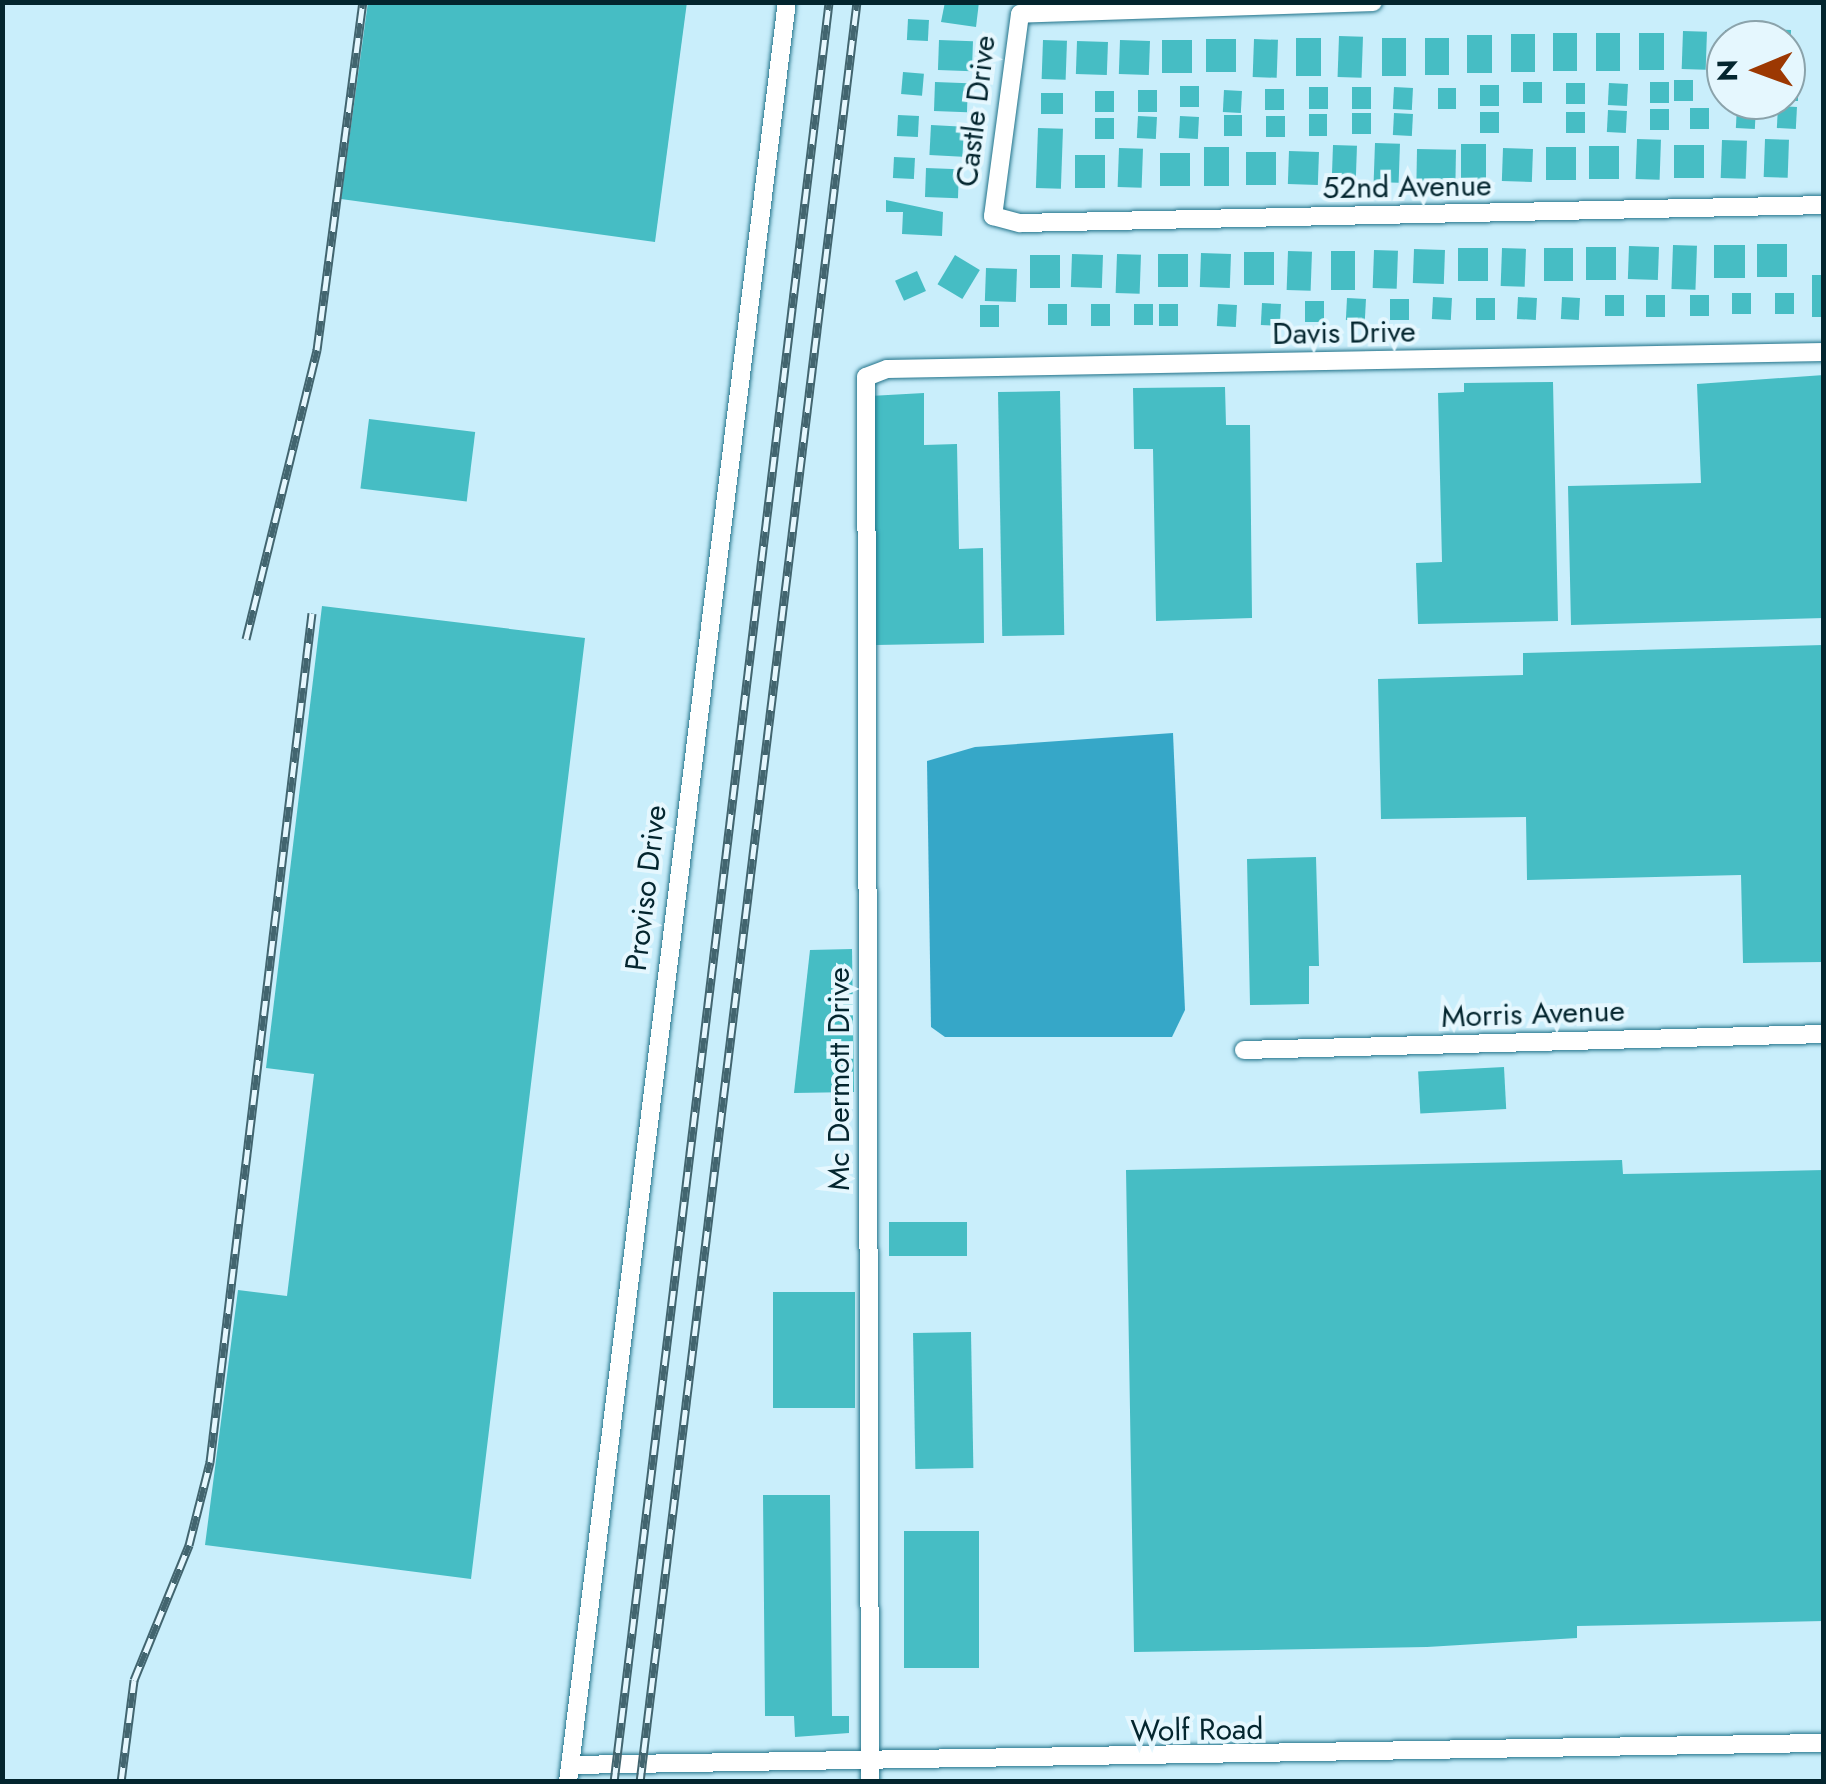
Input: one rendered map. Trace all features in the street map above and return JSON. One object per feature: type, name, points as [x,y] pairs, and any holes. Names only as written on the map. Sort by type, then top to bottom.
[{"type":"street","name":"Proviso Drive","points":[[569,1773],[787,2]]},
{"type":"street","name":"Castle Drive","points":[[993,216],[1020,14],[1372,2]]},
{"type":"street","name":"52nd Avenue","points":[[993,216],[1020,223],[1824,205]]},
{"type":"street","name":"Davis Drive","points":[[866,377],[906,368],[1824,352]]},
{"type":"street","name":"Mc Dermott Drive","points":[[866,377],[870,1782]]},
{"type":"street","name":"Morris Avenue","points":[[1244,1050],[1824,1034]]},
{"type":"street","name":"Wolf Road","points":[[569,1773],[662,1764],[1824,1743]]},
{"type":"street","points":[[634,1782],[662,1764]]},
{"type":"water","points":[[1173,733],[1185,1010],[1172,1037],[945,1037],[931,1027],[927,761],[975,747]]},
{"type":"building","points":[[368,2],[687,2],[655,242],[341,199]]},
{"type":"building","points":[[945,2],[979,2],[976,27],[941,22]]},
{"type":"building","points":[[908,19],[929,20],[928,41],[907,40]]},
{"type":"building","points":[[1683,31],[1706,32],[1706,70],[1682,69]]},
{"type":"building","points":[[1553,33],[1577,33],[1577,71],[1553,71]]},
{"type":"building","points":[[1596,33],[1620,33],[1620,71],[1596,71]]},
{"type":"building","points":[[1639,33],[1664,33],[1664,70],[1639,70]]},
{"type":"building","points":[[1511,34],[1535,34],[1535,72],[1511,72]]},
{"type":"building","points":[[1467,35],[1492,35],[1492,73],[1467,73]]},
{"type":"building","points":[[1339,36],[1363,37],[1362,78],[1338,77]]},
{"type":"building","points":[[1296,38],[1321,38],[1321,76],[1296,76]]},
{"type":"building","points":[[1382,38],[1406,38],[1406,76],[1382,76]]},
{"type":"building","points":[[1425,38],[1449,38],[1449,75],[1425,75]]},
{"type":"building","points":[[1206,39],[1236,39],[1236,72],[1206,72]]},
{"type":"building","points":[[1254,39],[1278,40],[1277,78],[1253,77]]},
{"type":"building","points":[[939,40],[973,41],[972,71],[938,70]]},
{"type":"building","points":[[1043,40],[1067,41],[1066,80],[1042,79]]},
{"type":"building","points":[[1120,40],[1150,41],[1149,75],[1119,74]]},
{"type":"building","points":[[1162,40],[1192,40],[1192,73],[1162,73]]},
{"type":"building","points":[[1077,41],[1108,42],[1107,75],[1076,74]]},
{"type":"building","points":[[903,72],[924,74],[922,96],[901,94]]},
{"type":"building","points":[[1674,80],[1693,80],[1693,101],[1674,101]]},
{"type":"building","points":[[935,82],[968,83],[967,112],[934,111]]},
{"type":"building","points":[[1523,82],[1542,82],[1542,103],[1523,103]]},
{"type":"building","points":[[1650,82],[1669,82],[1669,103],[1650,103]]},
{"type":"building","points":[[1566,83],[1585,83],[1585,104],[1566,104]]},
{"type":"building","points":[[1609,83],[1628,84],[1627,106],[1608,105]]},
{"type":"building","points":[[1480,85],[1499,85],[1499,106],[1480,106]]},
{"type":"building","points":[[1180,86],[1199,86],[1199,107],[1180,107]]},
{"type":"building","points":[[1309,87],[1328,87],[1328,109],[1309,109]]},
{"type":"building","points":[[1352,87],[1371,87],[1371,109],[1352,109]]},
{"type":"building","points":[[1394,87],[1413,88],[1412,110],[1393,109]]},
{"type":"building","points":[[1438,88],[1456,88],[1456,109],[1438,109]]},
{"type":"building","points":[[1265,89],[1284,89],[1284,110],[1265,110]]},
{"type":"building","points":[[1138,90],[1157,90],[1157,112],[1138,112]]},
{"type":"building","points":[[1224,90],[1242,91],[1241,113],[1223,112]]},
{"type":"building","points":[[1095,91],[1114,91],[1114,112],[1095,112]]},
{"type":"building","points":[[1041,93],[1063,93],[1063,114],[1041,114]]},
{"type":"building","points":[[1690,108],[1706,108],[1709,129],[1690,129]]},
{"type":"building","points":[[1650,109],[1669,109],[1669,130],[1650,130]]},
{"type":"building","points":[[1608,110],[1627,111],[1626,133],[1607,132]]},
{"type":"building","points":[[1480,112],[1499,112],[1499,133],[1480,133]]},
{"type":"building","points":[[1566,112],[1585,112],[1585,133],[1566,133]]},
{"type":"building","points":[[1352,113],[1371,113],[1371,134],[1352,134]]},
{"type":"building","points":[[1394,113],[1413,114],[1412,136],[1393,135]]},
{"type":"building","points":[[1309,114],[1327,114],[1327,136],[1309,136]]},
{"type":"building","points":[[898,115],[919,116],[918,137],[897,136]]},
{"type":"building","points":[[1224,115],[1242,115],[1242,136],[1224,136]]},
{"type":"building","points":[[1138,116],[1157,117],[1156,139],[1137,138]]},
{"type":"building","points":[[1180,116],[1199,117],[1198,139],[1179,138]]},
{"type":"building","points":[[1266,116],[1285,116],[1285,137],[1266,137]]},
{"type":"building","points":[[1095,118],[1114,118],[1114,139],[1095,139]]},
{"type":"building","points":[[1736,120],[1755,120],[1755,129],[1736,128]]},
{"type":"building","points":[[1777,120],[1796,120],[1796,129],[1777,128]]},
{"type":"building","points":[[931,125],[964,127],[962,157],[929,155]]},
{"type":"building","points":[[1038,128],[1063,129],[1061,189],[1036,188]]},
{"type":"building","points":[[1637,139],[1661,140],[1660,180],[1636,179]]},
{"type":"building","points":[[1765,139],[1789,140],[1788,178],[1764,177]]},
{"type":"building","points":[[1722,140],[1747,141],[1746,179],[1721,178]]},
{"type":"building","points":[[1375,143],[1400,144],[1399,183],[1374,182]]},
{"type":"building","points":[[1461,144],[1486,144],[1486,182],[1461,182]]},
{"type":"building","points":[[1333,145],[1357,146],[1356,185],[1332,184]]},
{"type":"building","points":[[1674,145],[1704,145],[1704,178],[1674,178]]},
{"type":"building","points":[[1589,146],[1619,146],[1619,179],[1589,179]]},
{"type":"building","points":[[1204,147],[1229,147],[1229,186],[1204,186]]},
{"type":"building","points":[[1546,147],[1576,147],[1576,180],[1546,180]]},
{"type":"building","points":[[1119,148],[1143,149],[1142,188],[1118,187]]},
{"type":"building","points":[[1503,148],[1533,149],[1532,182],[1502,181]]},
{"type":"building","points":[[1417,149],[1456,150],[1455,183],[1416,182]]},
{"type":"building","points":[[1289,151],[1319,152],[1318,185],[1288,184]]},
{"type":"building","points":[[1246,152],[1276,152],[1276,185],[1246,185]]},
{"type":"building","points":[[1160,153],[1190,153],[1190,186],[1160,186]]},
{"type":"building","points":[[1075,155],[1105,155],[1105,188],[1075,188]]},
{"type":"building","points":[[894,157],[915,158],[914,179],[893,178]]},
{"type":"building","points":[[926,168],[959,169],[958,198],[925,197]]},
{"type":"building","points":[[886,200],[943,212],[942,236],[902,234],[903,212],[886,212]]},
{"type":"building","points":[[1757,244],[1787,244],[1787,277],[1757,277]]},
{"type":"building","points":[[1673,245],[1697,246],[1695,290],[1671,289]]},
{"type":"building","points":[[1714,245],[1745,245],[1745,278],[1714,278]]},
{"type":"building","points":[[1629,246],[1659,247],[1658,280],[1628,279]]},
{"type":"building","points":[[1586,247],[1616,247],[1616,280],[1586,280]]},
{"type":"building","points":[[1458,248],[1488,248],[1488,281],[1458,281]]},
{"type":"building","points":[[1502,248],[1526,249],[1525,287],[1501,286]]},
{"type":"building","points":[[1544,248],[1573,248],[1573,281],[1544,281]]},
{"type":"building","points":[[1414,249],[1445,250],[1444,284],[1413,283]]},
{"type":"building","points":[[1374,250],[1398,251],[1397,289],[1373,288]]},
{"type":"building","points":[[1288,251],[1312,252],[1311,291],[1287,290]]},
{"type":"building","points":[[1331,251],[1355,251],[1355,290],[1331,290]]},
{"type":"building","points":[[1244,252],[1274,252],[1274,285],[1244,285]]},
{"type":"building","points":[[1201,253],[1231,254],[1230,288],[1200,287]]},
{"type":"building","points":[[1072,254],[1103,255],[1102,288],[1071,287]]},
{"type":"building","points":[[1117,254],[1141,255],[1140,294],[1116,293]]},
{"type":"building","points":[[1158,254],[1188,254],[1188,287],[1158,287]]},
{"type":"building","points":[[955,255],[980,270],[962,299],[937,284]]},
{"type":"building","points":[[1030,255],[1060,255],[1060,288],[1030,288]]},
{"type":"building","points":[[986,268],[1017,269],[1016,302],[985,301]]},
{"type":"building","points":[[917,271],[926,291],[904,301],[895,281]]},
{"type":"building","points":[[1812,275],[1824,275],[1824,317],[1812,317]]},
{"type":"building","points":[[1732,293],[1751,293],[1751,314],[1732,314]]},
{"type":"building","points":[[1775,293],[1794,293],[1794,314],[1775,314]]},
{"type":"building","points":[[1605,295],[1624,295],[1624,316],[1605,316]]},
{"type":"building","points":[[1646,295],[1665,295],[1665,317],[1646,317]]},
{"type":"building","points":[[1690,295],[1709,295],[1709,316],[1690,316]]},
{"type":"building","points":[[1433,297],[1452,298],[1451,320],[1432,319]]},
{"type":"building","points":[[1518,297],[1537,298],[1536,320],[1517,319]]},
{"type":"building","points":[[1562,297],[1580,298],[1579,320],[1561,319]]},
{"type":"building","points":[[1347,298],[1366,299],[1365,321],[1346,320]]},
{"type":"building","points":[[1476,298],[1495,298],[1495,320],[1476,320]]},
{"type":"building","points":[[1390,299],[1409,299],[1409,320],[1390,320]]},
{"type":"building","points":[[1305,301],[1324,301],[1324,322],[1305,322]]},
{"type":"building","points":[[1262,303],[1281,304],[1280,326],[1261,325]]},
{"type":"building","points":[[1048,304],[1067,304],[1067,325],[1048,325]]},
{"type":"building","points":[[1091,304],[1110,304],[1110,326],[1091,326]]},
{"type":"building","points":[[1134,304],[1153,304],[1153,325],[1134,325]]},
{"type":"building","points":[[1159,304],[1178,304],[1178,326],[1159,326]]},
{"type":"building","points":[[1218,304],[1237,305],[1236,327],[1217,326]]},
{"type":"building","points":[[980,305],[999,305],[999,327],[980,327]]},
{"type":"building","points":[[1824,375],[1824,618],[1571,625],[1568,486],[1701,483],[1697,384]]},
{"type":"building","points":[[1553,382],[1558,621],[1418,624],[1416,563],[1442,562],[1438,393],[1464,392],[1464,383]]},
{"type":"building","points":[[1225,387],[1226,425],[1250,425],[1252,618],[1156,621],[1153,449],[1134,449],[1133,388]]},
{"type":"building","points":[[1060,391],[1064,635],[1002,636],[998,392]]},
{"type":"building","points":[[924,393],[924,445],[957,444],[959,549],[983,548],[984,643],[876,645],[870,396]]},
{"type":"building","points":[[369,419],[475,432],[467,502],[360,488]]},
{"type":"building","points":[[322,606],[585,638],[471,1579],[205,1545],[238,1290],[287,1296],[314,1074],[266,1068]]},
{"type":"building","points":[[1823,645],[1824,962],[1743,963],[1741,875],[1527,880],[1526,817],[1381,819],[1378,679],[1523,675],[1523,653]]},
{"type":"building","points":[[1316,857],[1319,966],[1309,966],[1309,1004],[1250,1005],[1247,859]]},
{"type":"building","points":[[852,949],[854,1092],[794,1093],[810,950]]},
{"type":"building","points":[[1504,1067],[1506,1109],[1420,1113],[1418,1072]]},
{"type":"building","points":[[1622,1160],[1623,1174],[1824,1170],[1824,1621],[1577,1626],[1577,1638],[1427,1647],[1134,1652],[1126,1170]]},
{"type":"building","points":[[889,1222],[967,1222],[967,1256],[889,1256]]},
{"type":"building","points":[[773,1292],[855,1292],[855,1408],[773,1408]]},
{"type":"building","points":[[971,1332],[973,1468],[915,1469],[913,1333]]},
{"type":"building","points":[[763,1495],[830,1495],[832,1716],[849,1716],[849,1733],[795,1737],[794,1716],[765,1716]]},
{"type":"building","points":[[904,1531],[979,1531],[979,1668],[904,1668]]},
{"type":"railway","points":[[246,639],[317,350],[363,2]]},
{"type":"railway","points":[[614,1782],[829,2]]},
{"type":"railway","points":[[640,1782],[857,2]]},
{"type":"railway","points":[[121,1782],[134,1680],[189,1545],[210,1462],[312,613]]}]
